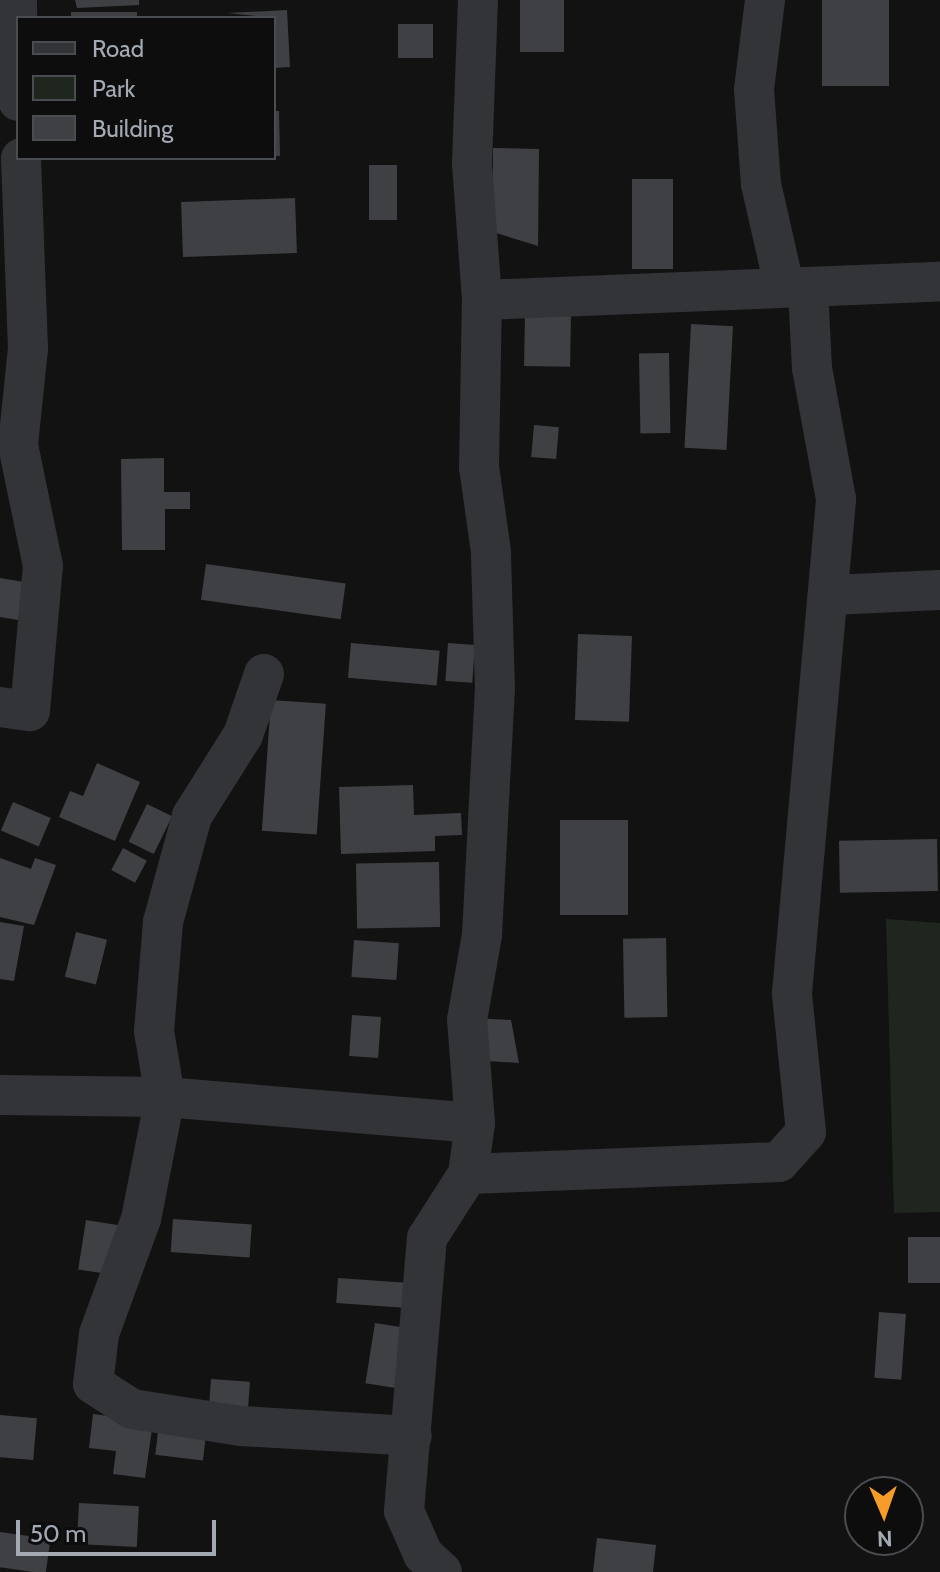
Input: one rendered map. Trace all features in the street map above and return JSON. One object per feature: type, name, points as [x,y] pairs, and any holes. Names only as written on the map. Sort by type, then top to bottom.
[{"type":"street","points":[[442,1572],[423,1554],[404,1511],[427,1238],[468,1174],[475,1123],[467,1020],[482,935],[495,690],[491,552],[479,467],[482,300],[472,163],[478,0]]},
{"type":"street","points":[[468,1174],[749,1165],[796,1151],[806,1132],[792,993],[832,595],[836,499],[796,287],[761,184],[754,89],[765,0]]},
{"type":"street","points":[[0,707],[30,711],[37,672],[43,566],[9,444],[28,349],[21,160]]},
{"type":"street","points":[[482,300],[940,282]]},
{"type":"street","points":[[832,595],[940,590]]},
{"type":"street","points":[[264,674],[243,735],[192,816],[163,922],[154,1031],[165,1097],[141,1219],[99,1334],[93,1384],[132,1409],[241,1426],[412,1436]]},
{"type":"street","points":[[0,1095],[165,1097],[475,1123]]},
{"type":"green space","points":[[886,919],[940,923],[940,1212],[894,1213]]},
{"type":"building","points":[[75,0],[139,0],[139,5],[77,8]]},
{"type":"building","points":[[520,0],[564,0],[564,52],[520,52]]},
{"type":"building","points":[[822,0],[889,0],[889,86],[822,86]]},
{"type":"building","points":[[287,10],[290,67],[276,68],[276,16],[227,13]]},
{"type":"building","points":[[71,12],[137,12],[137,16],[71,16]]},
{"type":"building","points":[[398,24],[433,24],[433,58],[398,58]]},
{"type":"building","points":[[276,111],[279,111],[280,156],[276,156]]},
{"type":"building","points":[[493,148],[539,149],[538,246],[493,232]]},
{"type":"building","points":[[369,165],[397,165],[397,220],[369,220]]},
{"type":"building","points":[[632,179],[673,179],[673,269],[632,269]]},
{"type":"building","points":[[295,198],[297,253],[183,257],[181,202]]},
{"type":"building","points":[[525,313],[571,314],[570,367],[524,366]]},
{"type":"building","points":[[691,324],[733,326],[726,450],[685,448]]},
{"type":"building","points":[[669,353],[670,433],[640,434],[639,354]]},
{"type":"building","points":[[534,425],[559,427],[556,459],[531,457]]},
{"type":"building","points":[[164,458],[164,492],[190,492],[190,509],[165,509],[165,550],[122,550],[121,459]]},
{"type":"building","points":[[206,564],[346,584],[341,619],[201,600]]},
{"type":"building","points":[[0,578],[24,582],[18,620],[0,617]]},
{"type":"building","points":[[578,634],[632,636],[629,722],[575,720]]},
{"type":"building","points":[[351,643],[440,651],[437,686],[348,678]]},
{"type":"building","points":[[448,643],[475,645],[472,683],[445,681]]},
{"type":"building","points":[[271,700],[326,704],[317,835],[262,831]]},
{"type":"building","points":[[97,763],[140,782],[115,841],[59,817],[70,791],[83,796]]},
{"type":"building","points":[[413,785],[414,815],[461,813],[462,835],[435,836],[435,851],[341,854],[339,787]]},
{"type":"building","points":[[13,802],[51,818],[39,847],[1,831]]},
{"type":"building","points":[[147,804],[172,816],[154,854],[129,842]]},
{"type":"building","points":[[560,820],[628,820],[628,915],[560,915]]},
{"type":"building","points":[[937,839],[938,891],[840,893],[839,841]]},
{"type":"building","points":[[123,848],[147,861],[135,883],[111,870]]},
{"type":"building","points":[[0,858],[31,869],[35,858],[56,865],[34,925],[0,917]]},
{"type":"building","points":[[439,862],[440,927],[357,928],[356,863]]},
{"type":"building","points":[[0,922],[24,926],[14,981],[0,979]]},
{"type":"building","points":[[76,932],[107,940],[96,984],[65,977]]},
{"type":"building","points":[[666,938],[667,1017],[624,1018],[623,939]]},
{"type":"building","points":[[354,940],[399,943],[396,980],[351,977]]},
{"type":"building","points":[[352,1015],[381,1017],[378,1058],[349,1056]]},
{"type":"building","points":[[475,1018],[511,1020],[519,1063],[472,1060]]},
{"type":"building","points":[[173,1219],[252,1225],[250,1257],[171,1252]]},
{"type":"building","points":[[86,1220],[124,1226],[116,1275],[78,1269]]},
{"type":"building","points":[[908,1237],[940,1237],[940,1283],[908,1283]]},
{"type":"building","points":[[338,1278],[417,1284],[415,1308],[336,1303]]},
{"type":"building","points":[[879,1312],[906,1314],[901,1380],[874,1378]]},
{"type":"building","points":[[375,1323],[407,1328],[397,1388],[365,1383]]},
{"type":"building","points":[[211,1379],[250,1382],[248,1415],[209,1412]]},
{"type":"building","points":[[93,1414],[153,1422],[145,1478],[113,1474],[116,1451],[89,1448]]},
{"type":"building","points":[[0,1415],[37,1418],[33,1460],[0,1457]]},
{"type":"building","points":[[159,1424],[207,1430],[203,1461],[155,1455]]},
{"type":"building","points":[[79,1503],[139,1506],[137,1547],[77,1544]]},
{"type":"building","points":[[0,1532],[51,1539],[46,1572],[0,1567]]},
{"type":"building","points":[[597,1538],[656,1545],[653,1572],[593,1572]]}]
